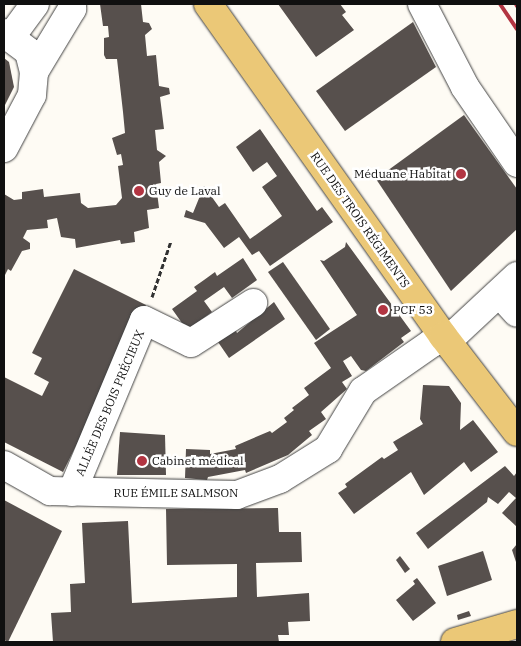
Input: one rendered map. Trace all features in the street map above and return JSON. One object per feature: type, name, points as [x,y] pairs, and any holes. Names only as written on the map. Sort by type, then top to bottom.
[{"type":"main road","name":"RUE DES TROIS RÉGIMENTS","points":[[208,4],[443,336],[517,432]]},
{"type":"main road","points":[[455,642],[517,624]]},
{"type":"street","points":[[4,148],[32,95],[19,49],[35,4]]},
{"type":"street","points":[[19,49],[72,9],[72,4]]},
{"type":"street","points":[[422,4],[465,87],[517,163]]},
{"type":"street","name":"RUE ÉMILE SALMSON","points":[[4,465],[50,491],[237,495],[280,479],[328,449],[363,392],[443,336],[457,332],[512,292]]},
{"type":"street","name":"ALLÉE DES BOIS PRÉCIEUX","points":[[72,492],[144,320],[191,343],[253,303]]},
{"type":"path","points":[[144,320],[171,241]]},
{"type":"building","points":[[100,4],[141,4],[143,22],[149,23],[152,29],[145,35],[147,56],[156,55],[159,86],[169,88],[170,94],[160,97],[164,129],[155,130],[157,150],[166,156],[159,162],[161,183],[156,184],[159,208],[147,210],[149,228],[134,232],[135,242],[121,244],[120,240],[76,248],[75,239],[61,237],[57,218],[47,220],[48,228],[27,230],[23,238],[30,243],[30,249],[22,251],[11,271],[8,269],[4,277],[4,194],[14,200],[22,199],[22,192],[43,189],[44,197],[80,193],[81,203],[88,208],[116,205],[122,198],[118,166],[123,165],[121,154],[117,155],[112,138],[125,133],[117,59],[106,59],[104,55],[104,38],[109,37],[108,26],[103,26]]},
{"type":"building","points":[[278,4],[340,4],[346,12],[342,15],[354,30],[316,57]]},
{"type":"building","points":[[413,22],[436,67],[345,131],[316,91]]},
{"type":"building","points":[[4,58],[9,62],[14,87],[4,107]]},
{"type":"building","points":[[464,115],[517,189],[517,229],[451,291],[376,179]]},
{"type":"building","points":[[260,129],[317,211],[322,207],[333,222],[270,266],[259,251],[252,255],[239,237],[224,248],[205,223],[184,217],[186,210],[193,213],[204,186],[219,207],[225,203],[250,239],[282,216],[262,187],[277,176],[267,162],[253,172],[236,147]]},
{"type":"building","points":[[346,242],[411,331],[401,338],[404,342],[366,371],[361,370],[351,356],[343,361],[352,376],[342,382],[347,389],[321,412],[326,419],[309,431],[312,435],[288,455],[246,473],[245,470],[208,477],[207,480],[185,478],[186,449],[210,450],[210,454],[236,449],[235,446],[270,431],[272,433],[287,422],[284,418],[294,410],[292,408],[309,395],[304,388],[331,368],[314,343],[357,315],[320,260],[324,261],[345,247]]},
{"type":"building","points":[[243,258],[257,280],[232,298],[224,287],[204,301],[212,312],[187,330],[172,309],[197,291],[194,287],[215,272],[217,276]]},
{"type":"building","points":[[283,262],[330,329],[316,340],[268,272]]},
{"type":"building","points":[[74,269],[146,305],[63,472],[4,442],[4,377],[42,396],[49,382],[34,374],[42,358],[32,353]]},
{"type":"building","points":[[274,302],[285,319],[229,358],[218,342],[235,329],[237,333]]},
{"type":"building","points":[[423,385],[449,386],[461,403],[460,430],[473,420],[498,452],[471,472],[464,462],[424,495],[411,472],[354,514],[338,493],[347,487],[345,484],[382,457],[384,459],[398,450],[393,442],[423,424],[420,419]]},
{"type":"building","name":"Cabinet médical","points":[[120,432],[165,435],[166,475],[117,475]]},
{"type":"building","points":[[505,466],[514,476],[517,472],[517,527],[502,513],[516,498],[509,492],[498,504],[488,497],[487,502],[428,549],[416,533]]},
{"type":"building","points":[[4,500],[62,531],[8,642],[4,640]]},
{"type":"building","points":[[278,508],[279,532],[301,532],[302,562],[256,563],[257,597],[309,593],[310,621],[288,622],[289,635],[278,635],[279,642],[53,642],[51,613],[71,612],[70,584],[85,583],[82,523],[128,521],[132,603],[237,597],[237,564],[167,565],[166,509]]},
{"type":"building","points":[[517,544],[517,565],[512,550]]},
{"type":"building","points":[[483,551],[492,580],[447,596],[438,566]]},
{"type":"building","points":[[400,556],[410,569],[405,573],[396,560]]},
{"type":"building","points":[[417,578],[436,603],[413,621],[396,600],[415,584],[413,581]]},
{"type":"building","points":[[469,611],[471,616],[458,620],[457,615]]},
{"type":"railway","points":[[500,4],[517,29]]},
{"type":"place","name":"Méduane Habitat","points":[[461,174]]},
{"type":"place","name":"Guy de Laval","points":[[139,191]]},
{"type":"place","name":"PCF 53","points":[[383,310]]},
{"type":"place","name":"Cabinet médical","points":[[142,461]]}]
